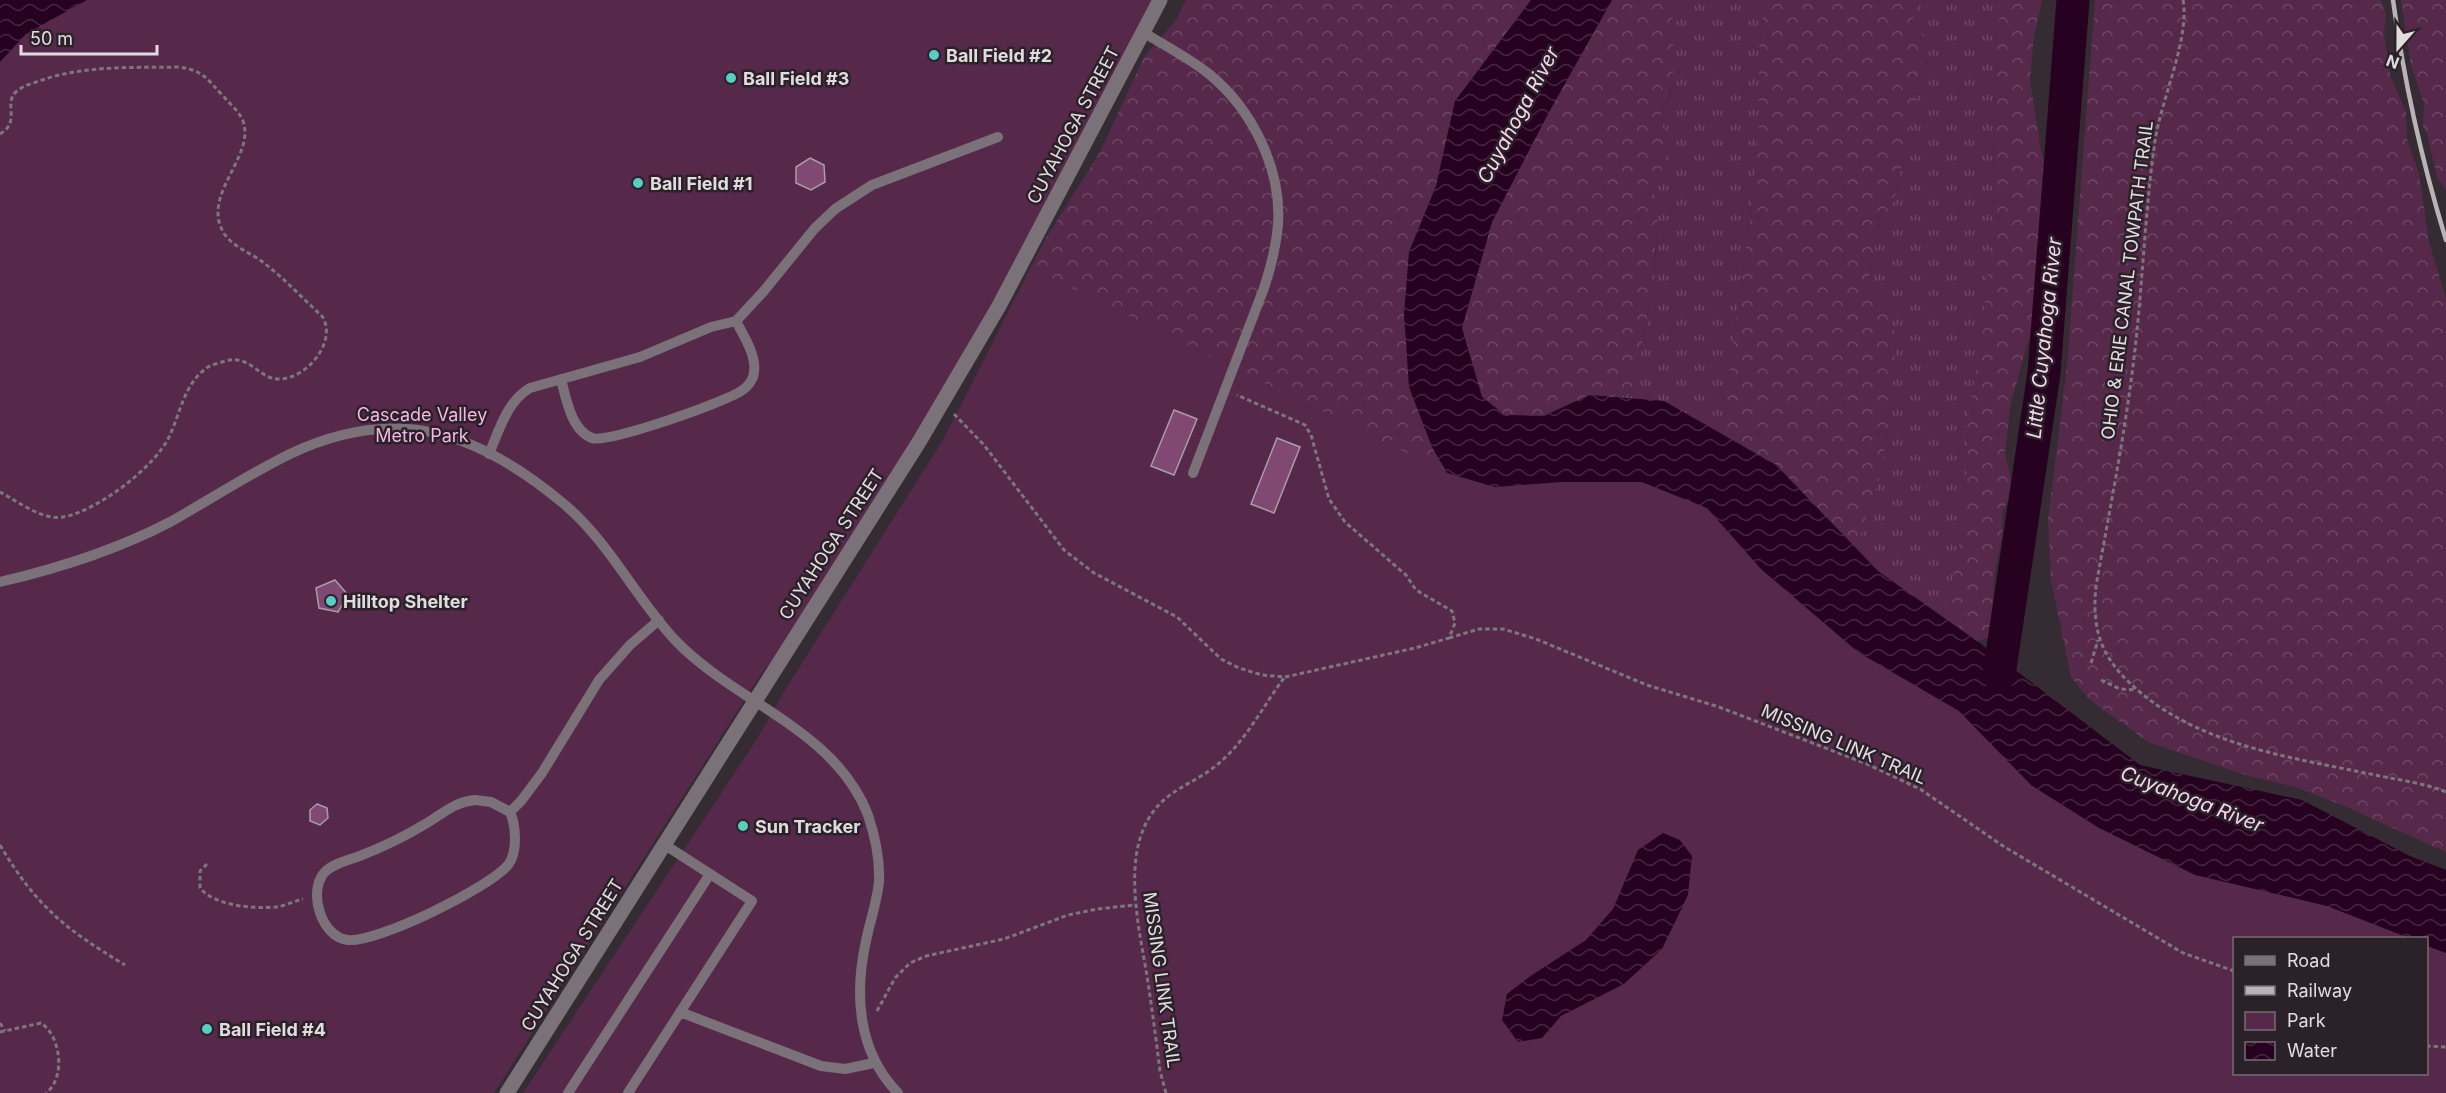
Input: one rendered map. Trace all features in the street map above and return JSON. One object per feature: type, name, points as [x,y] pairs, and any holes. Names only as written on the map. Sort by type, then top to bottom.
[{"type":"street","name":"CUYAHOGA STREET","points":[[507,1093],[881,504],[943,402],[999,306],[1160,0]]},
{"type":"lane","points":[[1143,32],[1196,64],[1233,96],[1259,138],[1278,200],[1278,224],[1273,259],[1226,390],[1193,473]]},
{"type":"lane","points":[[489,454],[509,409],[519,394],[530,388],[640,357],[711,327],[736,321],[763,292],[815,228],[835,209],[872,185],[998,137]]},
{"type":"lane","points":[[561,379],[575,421],[591,438],[602,440],[637,430],[708,406],[741,391],[748,384],[754,368],[752,354],[736,321]]},
{"type":"lane","points":[[0,582],[59,567],[119,546],[172,520],[292,453],[345,434],[389,427],[413,428],[436,432],[489,454],[536,483],[566,506],[617,562],[658,620],[694,657],[807,737],[835,762],[856,790],[868,815],[877,846],[879,881],[860,972],[859,995],[874,1063],[898,1093]]},
{"type":"lane","points":[[510,812],[542,773],[599,680],[630,645],[658,620]]},
{"type":"lane","points":[[475,801],[491,802],[510,812],[514,825],[514,845],[509,863],[478,887],[404,925],[363,938],[350,940],[340,938],[326,925],[317,897],[320,881],[330,868],[398,839],[428,823],[454,804],[475,801]]},
{"type":"lane","points":[[628,1093],[752,901],[665,845]]},
{"type":"lane","points":[[568,1093],[711,874]]},
{"type":"lane","points":[[680,1012],[821,1066],[845,1069],[874,1063]]},
{"type":"path","name":"OHIO & ERIE CANAL TOWPATH TRAIL","points":[[2183,0],[2184,22],[2162,105],[2150,175],[2134,360],[2096,586],[2094,604],[2098,639],[2112,664],[2126,681],[2156,706],[2206,732],[2279,754],[2415,783],[2446,792]]},
{"type":"path","points":[[0,134],[8,129],[12,120],[13,93],[21,87],[62,73],[88,69],[192,69],[210,80],[235,108],[243,122],[244,139],[223,189],[219,205],[220,224],[225,235],[237,247],[264,263],[322,316],[328,325],[328,335],[322,349],[306,368],[291,377],[277,379],[271,377],[239,359],[210,365],[198,375],[186,392],[161,451],[138,476],[103,499],[62,517],[48,516],[0,492]]},
{"type":"path","points":[[1226,390],[1305,425],[1311,435],[1326,488],[1345,522],[1406,575],[1416,590],[1452,611],[1455,623],[1449,638]]},
{"type":"path","points":[[943,402],[984,445],[1064,550],[1094,573],[1177,617],[1221,659],[1239,668],[1262,675],[1285,677]]},
{"type":"path","name":"MISSING LINK TRAIL","points":[[1166,1093],[1135,908],[1136,864],[1142,832],[1152,812],[1169,796],[1218,764],[1234,748],[1285,677],[1415,648],[1479,629],[1503,629],[1536,639],[1647,686],[1719,707],[1867,765],[1920,789],[2003,846],[2183,953],[2233,970]]},
{"type":"path","points":[[2091,663],[2098,639]]},
{"type":"path","points":[[2101,680],[2120,688],[2137,690]]},
{"type":"path","points":[[0,845],[38,900],[60,922],[82,939],[125,965]]},
{"type":"path","points":[[207,864],[200,871],[200,888],[206,896],[215,900],[240,906],[276,907],[308,898]]},
{"type":"path","points":[[864,1026],[875,1014],[895,978],[910,963],[926,956],[1004,939],[1068,915],[1097,909],[1135,908]]},
{"type":"path","points":[[0,1023],[5,1031]]},
{"type":"path","points":[[0,1032],[41,1023],[49,1028],[56,1043],[58,1064],[57,1077],[51,1089],[46,1093]]},
{"type":"path","points":[[2428,1046],[2446,1047]]},
{"type":"green space","name":"Cascade Valley Metro Park","points":[[0,0],[1160,0],[1032,243],[811,613],[761,674],[494,1093],[0,1093]]},
{"type":"green space","points":[[1186,0],[1531,0],[1455,101],[1436,186],[1409,252],[1409,387],[1432,447],[1447,473],[1636,535],[975,385],[1002,324],[1045,240],[1100,152],[1144,57],[1177,19]]},
{"type":"green space","points":[[1612,0],[1681,0],[1671,25],[1674,54],[1673,78],[1660,118],[1666,138],[1667,154],[1663,168],[1652,186],[1659,208],[1654,280],[1635,382],[1628,392],[1612,397],[1589,395],[1544,416],[1505,415],[1482,397],[1462,328],[1492,222],[1549,112]]},
{"type":"green space","points":[[1681,0],[1765,0],[1759,49],[1759,125],[1752,204],[1723,416],[1723,435],[1664,401],[1612,397],[1628,392],[1635,382],[1649,310],[1656,234],[1652,186],[1666,161],[1666,138],[1660,118],[1671,92],[1671,15]]},
{"type":"green space","points":[[1765,0],[1918,0],[1913,19],[1924,35],[1924,56],[1895,198],[1875,242],[1866,296],[1890,306],[1896,343],[1888,429],[1881,473],[1856,549],[1776,465],[1723,435],[1723,416],[1752,204],[1759,125],[1759,49]]},
{"type":"green space","points":[[1918,0],[2002,0],[1996,43],[1992,220],[1982,337],[1967,422],[1968,457],[1962,527],[1947,609],[1962,630],[1878,572],[1856,549],[1881,473],[1888,429],[1896,343],[1866,297],[1875,242],[1895,198],[1924,56],[1924,35],[1913,19]]},
{"type":"green space","points":[[2002,0],[2042,0],[2034,36],[2030,80],[2041,152],[2048,173],[2047,206],[2036,254],[2042,292],[2011,402],[2005,452],[2013,490],[2003,511],[2002,537],[1994,577],[1991,637],[1977,641],[1962,630],[1947,609],[1962,527],[1968,457],[1967,422],[1982,337],[1992,220],[1996,43]]},
{"type":"green space","points":[[2095,0],[2381,0],[2386,15],[2384,33],[2391,78],[2406,112],[2407,139],[2419,174],[2429,242],[2446,298],[2446,852],[2342,805],[2295,787],[2249,776],[2148,742],[2089,699],[2071,677],[2051,580],[2048,520],[2067,366]]},
{"type":"green space","points":[[2401,0],[2446,0],[2446,191],[2437,177],[2427,134],[2423,127],[2424,104],[2411,65]]},
{"type":"green space","points":[[1031,268],[1447,473],[1495,487],[1561,482],[1642,482],[1707,508],[1761,569],[1858,652],[1959,711],[2031,785],[2407,937],[2233,937],[2233,1075],[2428,1075],[2428,946],[2446,953],[2446,1093],[523,1093],[757,739],[785,690],[943,440]]},
{"type":"water","points":[[0,0],[87,0],[26,34],[0,62]]},
{"type":"water","name":"Cuyahoga River","points":[[1531,0],[1612,0],[1549,112],[1492,222],[1462,328],[1482,397],[1505,415],[1544,416],[1589,395],[1664,401],[1776,465],[1878,571],[1981,644],[2140,765],[2302,800],[2410,856],[2446,870],[2446,953],[2428,946],[2428,937],[2406,937],[2327,906],[2195,875],[2099,828],[2031,785],[1959,711],[1858,652],[1761,569],[1707,508],[1642,482],[1561,482],[1495,487],[1447,473],[1432,447],[1409,387],[1404,314],[1409,252],[1436,186],[1455,101]]},
{"type":"water","points":[[1663,833],[1680,840],[1692,856],[1688,895],[1662,949],[1624,984],[1561,1016],[1542,1038],[1518,1042],[1502,1020],[1507,994],[1586,940],[1613,909],[1638,850]]},
{"type":"building","points":[[810,158],[824,165],[825,182],[811,190],[796,183],[796,167]]},
{"type":"building","points":[[1174,410],[1197,419],[1174,475],[1151,466]]},
{"type":"building","points":[[1277,438],[1300,447],[1274,513],[1251,504]]},
{"type":"building","name":"Hilltop Shelter","points":[[335,580],[348,595],[338,612],[319,608],[316,588]]},
{"type":"building","points":[[317,804],[327,808],[328,818],[320,825],[310,821],[310,810]]},
{"type":"waterway","name":"Little Cuyahoga River","points":[[1999,675],[2044,373],[2073,0]]},
{"type":"railway","points":[[2393,0],[2415,121],[2446,240]]},
{"type":"place","name":"Ball Field #2","points":[[934,55]]},
{"type":"place","name":"Ball Field #3","points":[[731,78]]},
{"type":"place","name":"Ball Field #1","points":[[638,183]]},
{"type":"place","name":"Hilltop Shelter","points":[[331,601]]},
{"type":"place","name":"Sun Tracker","points":[[743,826]]},
{"type":"place","name":"Ball Field #4","points":[[207,1029]]}]
